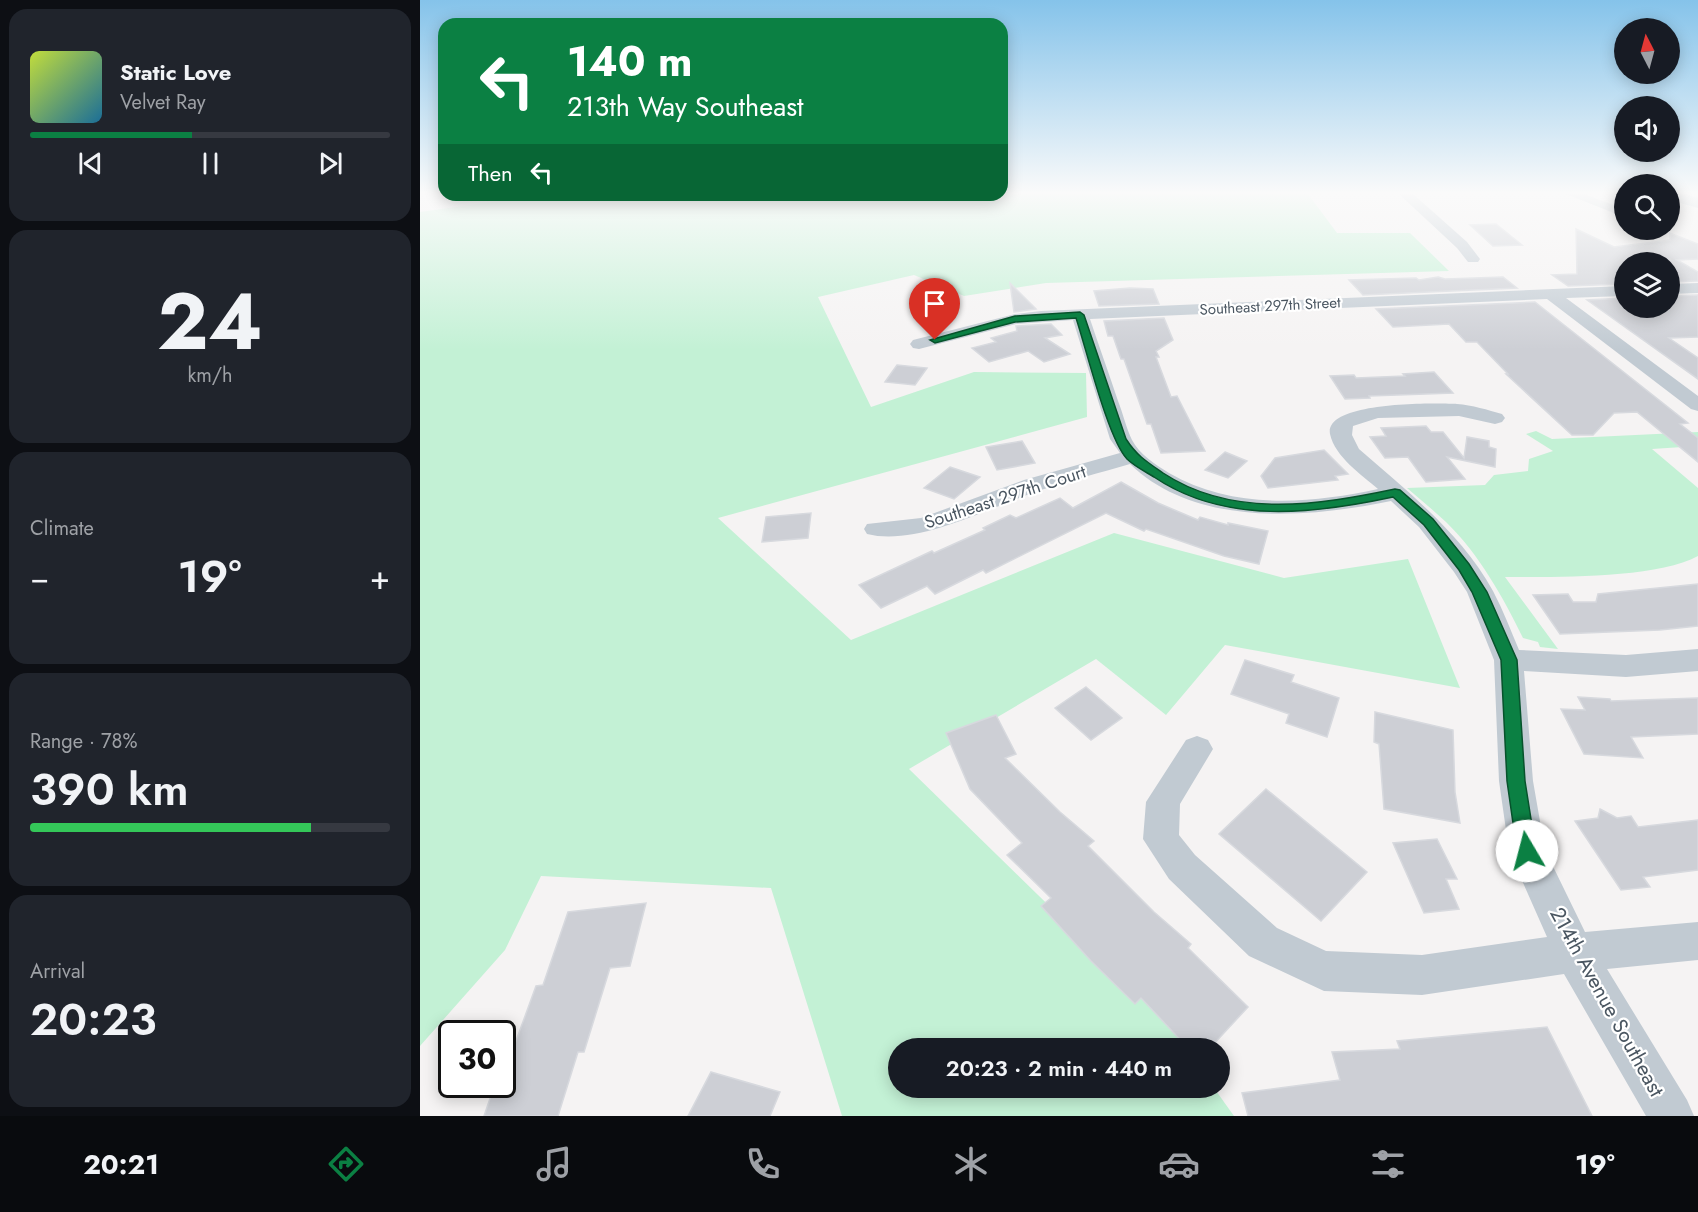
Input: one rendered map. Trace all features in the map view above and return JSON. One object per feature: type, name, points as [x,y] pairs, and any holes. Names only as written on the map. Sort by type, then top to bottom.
[{"type":"street","points":[[1463,246],[1473,259]]},
{"type":"street","points":[[1680,289],[1695,290]]},
{"type":"street","name":"Southeast 297th Street","points":[[919,344],[1015,319],[1614,291]]},
{"type":"street","points":[[1550,294],[1698,405]]},
{"type":"street","points":[[1080,315],[1121,439],[1132,457],[1170,483],[1213,500],[1248,507],[1289,509],[1342,504],[1395,493]]},
{"type":"street","name":"214th Avenue Southeast","points":[[1495,418],[1473,412],[1445,410],[1376,412],[1346,422],[1341,428],[1343,442],[1350,452],[1428,522],[1464,567],[1480,592],[1509,660],[1516,781],[1527,851],[1574,952],[1671,1116]]},
{"type":"street","name":"Southeast 297th Court","points":[[876,529],[925,525],[1032,485],[1132,457]]},
{"type":"street","points":[[1509,660],[1626,666],[1698,660]]},
{"type":"street","points":[[1197,749],[1163,802],[1161,838],[1182,867],[1263,942],[1324,971],[1422,975],[1574,952],[1698,941]]},
{"type":"green space","points":[[420,246],[1423,246],[1449,271],[1046,283],[964,296],[914,275],[818,297],[871,407],[974,372],[1086,373],[1087,417],[718,518],[851,640],[1114,533],[1284,578],[1408,559],[1460,688],[1225,645],[1166,715],[1096,659],[909,769],[1165,1019],[1179,1038],[888,1038],[888,1098],[1221,1098],[1234,1116],[842,1116],[771,888],[541,876],[505,950],[443,1020],[438,1020],[438,1026],[420,1046]]},
{"type":"green space","points":[[1536,431],[1552,439],[1698,432],[1698,446],[1652,449],[1698,488],[1698,556],[1680,564],[1631,573],[1505,577],[1558,649],[1540,647],[1538,642],[1523,638],[1480,562],[1458,534],[1407,488],[1485,485],[1494,475],[1528,471],[1529,459],[1553,451],[1526,434]]},
{"type":"building","points":[[1576,246],[1698,246],[1698,259],[1680,260],[1680,252],[1614,252],[1614,284],[1568,286],[1552,275],[1577,274]]},
{"type":"building","points":[[1680,262],[1698,272],[1698,281],[1680,282]]},
{"type":"building","points":[[1438,277],[1445,279],[1503,277],[1517,288],[1363,295],[1349,280],[1416,278],[1419,280]]},
{"type":"building","points":[[1010,283],[1036,309],[1014,312]]},
{"type":"building","points":[[1153,289],[1159,304],[1099,306],[1094,291]]},
{"type":"building","points":[[1698,295],[1698,337],[1669,338],[1698,358],[1698,379],[1587,300],[1614,299],[1614,318],[1680,318],[1680,296]]},
{"type":"building","points":[[1535,302],[1688,423],[1680,424],[1698,438],[1698,462],[1637,412],[1614,413],[1593,435],[1572,435],[1506,374],[1508,374],[1477,342],[1466,342],[1449,324],[1393,327],[1376,309]]},
{"type":"building","points":[[1164,318],[1173,340],[1156,351],[1159,357],[1156,357],[1171,397],[1177,396],[1205,451],[1161,453],[1151,424],[1147,424],[1124,359],[1121,359],[1113,336],[1108,336],[1104,321]]},
{"type":"building","points":[[1051,324],[1062,335],[1045,338],[1070,354],[1044,362],[1028,351],[989,362],[972,348],[996,342],[991,338],[1017,331],[1016,326]]},
{"type":"building","points":[[897,365],[927,368],[915,385],[885,382]]},
{"type":"building","points":[[1434,372],[1453,393],[1345,399],[1330,376],[1354,375],[1356,378]]},
{"type":"building","points":[[1426,426],[1431,432],[1443,432],[1464,458],[1467,437],[1489,441],[1489,447],[1496,449],[1495,467],[1447,457],[1465,479],[1426,482],[1408,457],[1385,458],[1370,437],[1386,436],[1381,428]]},
{"type":"building","points":[[1022,441],[1035,463],[997,470],[986,447]]},
{"type":"building","points":[[1324,450],[1348,474],[1335,476],[1338,480],[1268,488],[1261,476],[1275,458]]},
{"type":"building","points":[[1225,452],[1247,461],[1228,478],[1205,470]]},
{"type":"building","points":[[950,467],[980,477],[954,499],[924,488]]},
{"type":"building","points":[[1121,482],[1158,503],[1198,520],[1200,517],[1228,525],[1228,523],[1268,531],[1259,564],[1224,556],[1146,529],[1144,531],[1106,513],[986,573],[983,570],[935,594],[927,586],[881,608],[859,585],[932,551],[934,553],[985,530],[983,528],[1010,515],[1016,518],[1060,498],[1073,508]]},
{"type":"building","points":[[811,513],[808,538],[762,542],[766,517]]},
{"type":"building","points":[[1698,584],[1698,626],[1660,630],[1560,634],[1533,595],[1568,594],[1573,602],[1596,602],[1598,594]]},
{"type":"building","points":[[1245,660],[1294,675],[1291,682],[1339,698],[1327,737],[1286,723],[1289,714],[1231,694]]},
{"type":"building","points":[[1086,687],[1122,718],[1091,740],[1055,708]]},
{"type":"building","points":[[1578,697],[1610,699],[1611,701],[1698,698],[1698,734],[1631,737],[1643,758],[1584,754],[1561,709],[1585,710]]},
{"type":"building","points":[[1375,712],[1453,730],[1455,792],[1460,823],[1384,809],[1379,744],[1374,742]]},
{"type":"building","points":[[996,715],[1016,754],[1005,758],[1060,812],[1094,841],[1088,846],[1154,912],[1191,944],[1188,948],[1248,1007],[1219,1038],[1179,1038],[1141,998],[1135,1004],[1091,961],[1041,906],[1051,898],[1007,855],[1022,843],[970,789],[946,733]]},
{"type":"building","points":[[1266,789],[1367,872],[1321,921],[1219,834]]},
{"type":"building","points":[[1600,809],[1617,818],[1631,816],[1638,827],[1698,820],[1698,870],[1643,877],[1650,887],[1621,890],[1575,821],[1598,818]]},
{"type":"building","points":[[1437,839],[1457,879],[1446,879],[1459,909],[1424,913],[1393,843]]},
{"type":"building","points":[[646,903],[630,966],[610,968],[584,1052],[578,1052],[558,1116],[484,1116],[490,1098],[516,1098],[516,1041],[536,986],[543,985],[568,912]]},
{"type":"building","points":[[1547,1027],[1592,1116],[1248,1116],[1242,1093],[1340,1080],[1332,1052],[1400,1049],[1397,1041]]},
{"type":"building","points":[[711,1072],[780,1092],[770,1116],[688,1116]]},
{"type":"route","points":[[935,340],[1015,319],[1080,315],[1121,439],[1132,457],[1170,483],[1213,500],[1248,507],[1289,509],[1342,504],[1395,493],[1428,522],[1464,567],[1480,592],[1509,660],[1516,781],[1527,851]]}]
